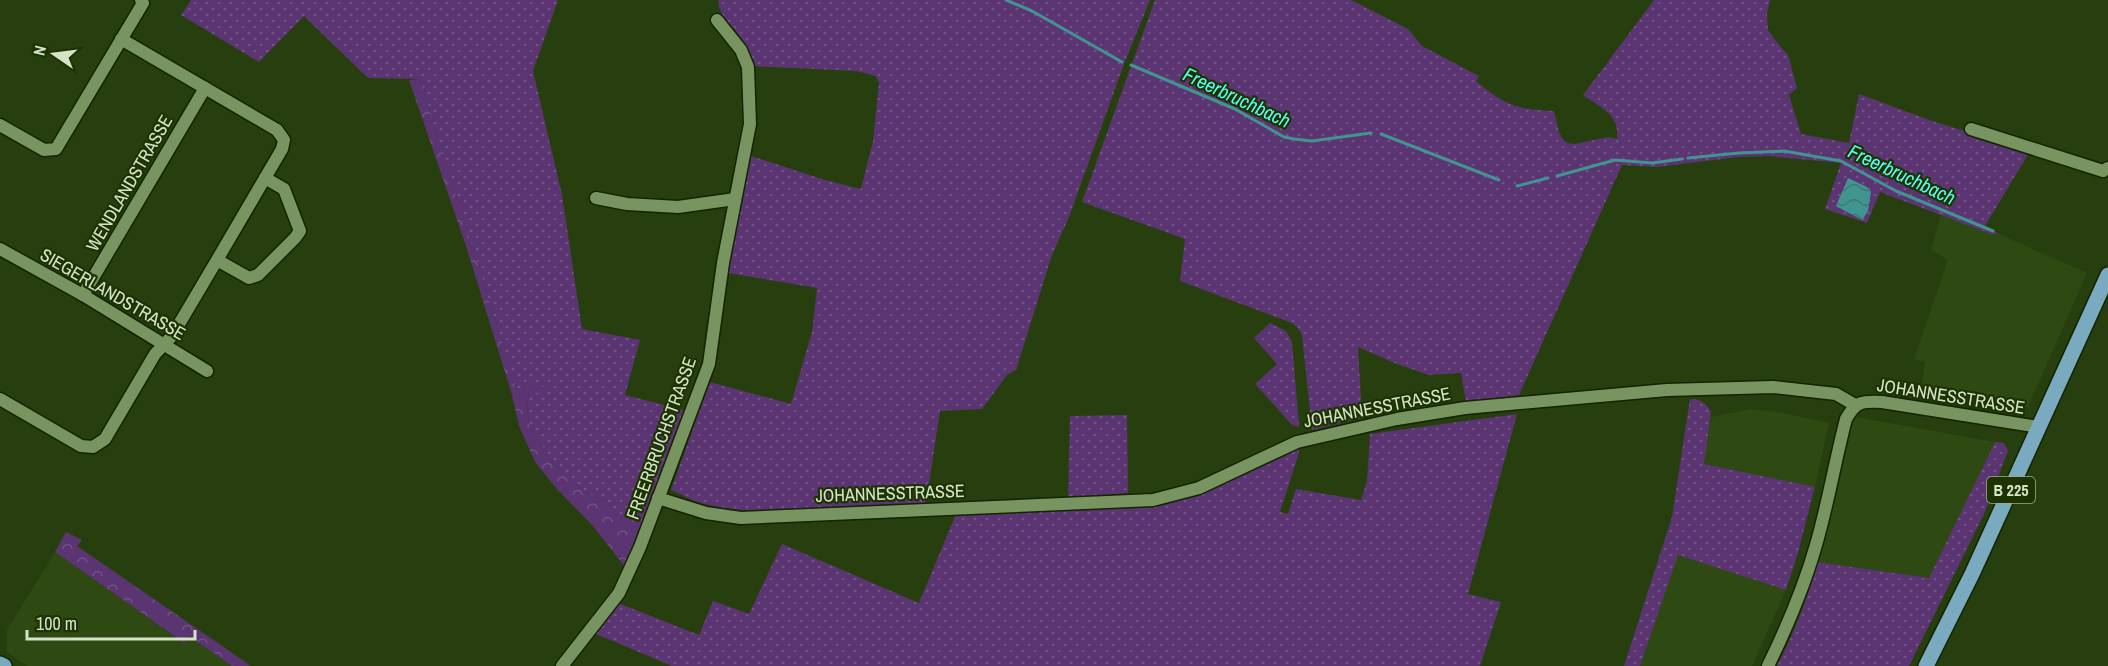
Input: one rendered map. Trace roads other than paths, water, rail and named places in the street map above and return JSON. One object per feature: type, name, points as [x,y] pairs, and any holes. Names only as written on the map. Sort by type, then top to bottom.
[{"type":"main road","name":"B 225","points":[[1926,666],[1972,574],[2108,275]]},
{"type":"street","points":[[0,124],[44,150],[56,149],[143,3],[141,0]]},
{"type":"street","name":"FREERBRUCHSTRASSE","points":[[562,666],[619,593],[639,549],[709,364],[723,263],[750,124],[748,67],[741,50],[717,20]]},
{"type":"street","points":[[0,399],[81,446],[93,447],[105,439],[155,354],[172,336],[282,149],[284,140],[277,130],[121,39]]},
{"type":"street","name":"WENDLANDSTRASSE","points":[[83,295],[205,88]]},
{"type":"street","points":[[1971,129],[2103,171],[2108,168]]},
{"type":"street","points":[[217,261],[249,278],[258,275],[296,238],[300,231],[284,189],[265,178]]},
{"type":"street","points":[[596,198],[627,204],[678,207],[735,199]]},
{"type":"street","name":"SIEGERLANDSTRASSE","points":[[0,249],[83,295],[207,371]]},
{"type":"street","name":"JOHANNESSTRASSE","points":[[658,498],[706,513],[741,518],[1153,501],[1199,488],[1297,442],[1397,419],[1465,408],[1667,390],[1773,387],[1836,394],[1855,405],[1864,401],[1882,402],[2039,427]]},
{"type":"street","points":[[1768,666],[1810,565],[1846,419],[1855,405]]},
{"type":"water","points":[[1848,178],[1867,187],[1871,192],[1868,211],[1862,220],[1836,206]]},
{"type":"waterway","name":"Freerbruchbach","points":[[1006,0],[1032,11],[1122,62]]},
{"type":"waterway","name":"Freerbruchbach","points":[[1131,65],[1235,109],[1284,137],[1312,141],[1371,133]]},
{"type":"waterway","name":"Freerbruchbach","points":[[1381,134],[1499,180]]},
{"type":"waterway","name":"Freerbruchbach","points":[[1688,158],[1784,151],[1841,161],[1896,191],[1993,231]]},
{"type":"waterway","name":"Freerbruchbach","points":[[1557,176],[1615,160],[1652,163],[1682,159]]},
{"type":"waterway","name":"Freerbruchbach","points":[[1517,186],[1548,178]]}]
